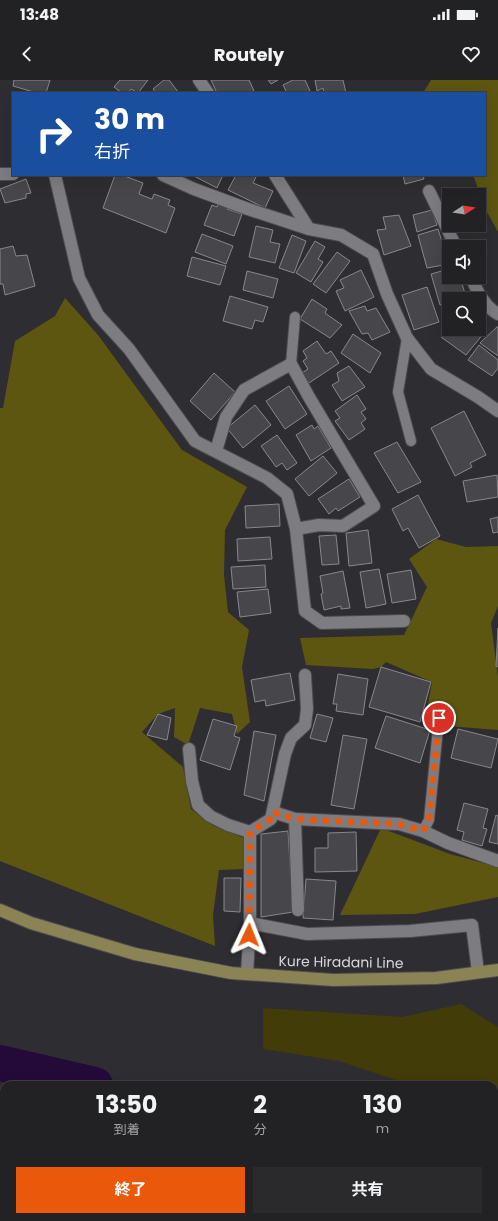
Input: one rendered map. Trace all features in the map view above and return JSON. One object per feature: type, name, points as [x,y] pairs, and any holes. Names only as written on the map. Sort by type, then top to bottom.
[{"type":"main road","name":"Kure Hiradani Line","points":[[0,910],[31,923],[135,954],[231,973],[333,980],[436,978],[498,970]]},
{"type":"street","points":[[199,80],[207,92]]},
{"type":"street","points":[[0,174],[12,174]]},
{"type":"street","points":[[55,176],[79,278],[98,315],[129,349],[195,441],[267,478],[286,494],[296,529],[305,611],[322,623],[404,621]]},
{"type":"street","points":[[165,176],[194,189],[248,209],[309,229],[341,236],[372,254],[387,294],[407,338],[431,369],[478,396],[498,411]]},
{"type":"street","points":[[276,176],[309,229]]},
{"type":"street","points":[[429,191],[453,240]]},
{"type":"street","points":[[474,284],[480,296],[494,312],[498,314]]},
{"type":"street","points":[[216,451],[226,417],[244,390],[291,364],[308,397],[374,506],[342,526],[319,525],[296,529]]},
{"type":"street","points":[[250,832],[271,819],[285,754],[291,738],[305,726],[307,709],[305,675]]},
{"type":"street","points":[[189,749],[192,781],[198,805],[210,816],[250,832]]},
{"type":"street","points":[[273,812],[295,819],[399,824],[423,831],[448,843],[498,861]]},
{"type":"street","points":[[295,819],[298,910]]},
{"type":"street","points":[[247,974],[250,923],[250,832]]},
{"type":"street","points":[[250,923],[307,934],[410,931],[472,925],[478,972]]},
{"type":"lane","points":[[291,364],[295,317]]},
{"type":"lane","points":[[407,338],[398,392],[411,441]]},
{"type":"lane","points":[[423,831],[429,820],[439,718]]},
{"type":"shaded area","points":[[431,80],[498,80],[498,232],[486,209],[486,188],[478,188],[473,176],[486,176],[486,92],[424,92]]},
{"type":"shaded area","points":[[65,298],[98,335],[182,450],[247,487],[225,530],[224,575],[228,612],[249,630],[242,667],[250,722],[237,734],[232,714],[200,708],[188,745],[174,737],[175,708],[158,714],[142,732],[183,767],[191,809],[212,825],[247,839],[245,869],[219,870],[213,915],[215,946],[0,861],[0,408],[3,408],[15,341],[55,316]]},
{"type":"shaded area","points":[[436,539],[466,547],[498,546],[498,606],[491,623],[498,677],[498,730],[448,726],[445,713],[427,710],[432,682],[386,662],[381,667],[373,669],[306,665],[300,638],[404,635],[427,587],[409,559]]},
{"type":"shaded area","points":[[381,828],[450,854],[498,867],[498,897],[415,914],[340,915]]},
{"type":"shaded area","points":[[461,1004],[498,1027],[498,1081],[399,1081],[339,1061],[263,1049],[263,1008],[402,1017]]},
{"type":"building","points":[[14,80],[50,80],[46,92],[34,92],[13,86]]},
{"type":"building","points":[[120,80],[148,80],[139,92],[131,89],[129,92],[121,92],[114,87]]},
{"type":"building","points":[[164,80],[169,80],[178,92],[155,92],[153,89]]},
{"type":"building","points":[[211,80],[249,80],[255,92],[217,92]]},
{"type":"building","points":[[268,80],[278,80],[271,84]]},
{"type":"building","points":[[293,80],[305,80],[311,92],[286,92],[283,85]]},
{"type":"building","points":[[315,80],[343,80],[346,92],[324,92],[323,88],[317,91]]},
{"type":"building","points":[[115,176],[125,176],[143,183],[139,194],[152,199],[154,194],[170,200],[168,205],[175,208],[166,233],[103,208]]},
{"type":"building","points":[[194,176],[223,176],[217,188]]},
{"type":"building","points":[[235,176],[256,176],[253,183],[273,191],[265,208],[228,190]]},
{"type":"building","points":[[403,176],[423,176],[424,179],[405,184]]},
{"type":"building","points":[[26,179],[31,193],[26,194],[26,198],[5,203],[0,189]]},
{"type":"building","points":[[219,202],[228,206],[227,209],[242,214],[234,236],[204,225],[212,205],[217,207]]},
{"type":"building","points":[[432,210],[437,225],[417,232],[413,215]]},
{"type":"building","points":[[399,215],[411,246],[384,255],[377,230],[386,229],[383,217]]},
{"type":"building","points":[[256,226],[273,230],[270,242],[280,244],[275,263],[249,257]]},
{"type":"building","points":[[438,229],[442,242],[442,265],[427,268],[418,235]]},
{"type":"building","points":[[202,234],[233,246],[226,264],[195,252]]},
{"type":"building","points":[[292,235],[306,241],[294,273],[279,268]]},
{"type":"building","points":[[315,241],[325,247],[318,259],[323,262],[311,282],[296,273]]},
{"type":"building","points":[[13,246],[16,256],[27,255],[35,286],[5,295],[3,284],[0,284],[0,249]]},
{"type":"building","points":[[337,252],[350,261],[326,293],[313,284]]},
{"type":"building","points":[[192,257],[226,266],[220,285],[187,276]]},
{"type":"building","points":[[361,270],[374,297],[345,311],[336,291],[344,288],[340,280]]},
{"type":"building","points":[[247,271],[278,279],[273,298],[243,290]]},
{"type":"building","points":[[442,271],[442,284],[462,284],[464,292],[442,292],[442,304],[440,305],[431,274]]},
{"type":"building","points":[[427,287],[439,322],[414,330],[402,295]]},
{"type":"building","points":[[230,296],[268,307],[263,322],[255,320],[252,329],[223,321]]},
{"type":"building","points":[[312,299],[327,309],[325,313],[342,325],[330,338],[300,319]]},
{"type":"building","points":[[365,306],[367,311],[376,308],[390,332],[372,340],[368,333],[362,334],[349,311]]},
{"type":"building","points":[[498,326],[498,356],[480,343]]},
{"type":"building","points":[[353,334],[381,353],[370,373],[341,353]]},
{"type":"building","points":[[442,336],[482,336],[466,355],[441,337]]},
{"type":"building","points":[[317,341],[326,354],[331,351],[339,363],[309,383],[302,373],[308,369],[303,361],[307,358],[303,351]]},
{"type":"building","points":[[479,345],[498,360],[498,368],[492,376],[468,360]]},
{"type":"building","points":[[349,366],[365,387],[342,401],[332,385],[339,381],[337,373]]},
{"type":"building","points":[[214,373],[235,392],[211,420],[190,401]]},
{"type":"building","points":[[289,386],[307,414],[285,429],[266,401]]},
{"type":"building","points":[[357,395],[366,409],[361,412],[366,419],[361,423],[365,429],[349,440],[335,421],[340,418],[335,411]]},
{"type":"building","points":[[255,405],[271,425],[243,448],[227,428]]},
{"type":"building","points":[[464,411],[486,455],[470,463],[472,467],[455,476],[431,428]]},
{"type":"building","points":[[312,425],[314,429],[318,426],[331,448],[311,461],[296,435]]},
{"type":"building","points":[[277,435],[297,463],[287,470],[282,463],[276,467],[261,446]]},
{"type":"building","points":[[397,442],[421,482],[398,493],[374,453]]},
{"type":"building","points":[[323,456],[337,473],[309,496],[295,479]]},
{"type":"building","points":[[497,475],[498,497],[467,502],[463,481]]},
{"type":"building","points":[[349,479],[360,497],[338,511],[336,508],[329,514],[318,499]]},
{"type":"building","points":[[418,495],[440,536],[419,548],[408,528],[403,531],[392,509]]},
{"type":"building","points":[[279,504],[280,526],[246,528],[245,506]]},
{"type":"building","points":[[498,517],[498,532],[493,533],[490,519]]},
{"type":"building","points":[[368,530],[372,563],[349,566],[346,533]]},
{"type":"building","points":[[336,535],[339,564],[322,565],[319,536]]},
{"type":"building","points":[[270,537],[272,559],[238,561],[237,539]]},
{"type":"building","points":[[265,565],[266,587],[233,589],[231,567]]},
{"type":"building","points":[[379,569],[386,604],[366,608],[360,572]]},
{"type":"building","points":[[411,570],[416,599],[392,603],[387,574]]},
{"type":"building","points":[[343,571],[350,608],[341,609],[341,606],[324,610],[320,576]]},
{"type":"building","points":[[268,589],[271,613],[240,617],[237,592]]},
{"type":"building","points":[[498,628],[498,667],[496,666]]},
{"type":"building","points":[[381,667],[431,682],[420,722],[369,707]]},
{"type":"building","points":[[290,673],[295,700],[266,706],[265,700],[255,702],[251,680]]},
{"type":"building","points":[[338,674],[368,679],[363,715],[336,711],[337,704],[333,704]]},
{"type":"building","points":[[158,714],[171,718],[167,740],[147,735]]},
{"type":"building","points":[[317,714],[333,718],[326,742],[310,738]]},
{"type":"building","points":[[386,716],[430,730],[420,763],[375,748]]},
{"type":"building","points":[[213,719],[237,726],[234,736],[240,738],[230,770],[200,760]]},
{"type":"building","points":[[458,729],[498,739],[491,768],[451,758]]},
{"type":"building","points":[[254,731],[276,735],[264,801],[244,795]]},
{"type":"building","points":[[343,735],[367,739],[354,809],[331,805]]},
{"type":"building","points":[[464,803],[488,809],[483,828],[487,829],[482,846],[462,840],[464,832],[457,830]]},
{"type":"building","points":[[496,815],[498,816],[498,844],[489,842]]},
{"type":"building","points":[[288,831],[293,912],[261,917],[261,834]]},
{"type":"building","points":[[356,832],[357,871],[315,872],[315,848],[328,848],[328,833]]},
{"type":"building","points":[[224,878],[241,878],[240,912],[224,911]]},
{"type":"building","points":[[306,879],[336,881],[333,920],[303,918]]},
{"type":"waterway","points":[[0,1063],[78,1081]]},
{"type":"route","points":[[249,935],[250,832],[271,819],[273,812],[295,819],[399,824],[423,831],[429,820],[439,718]]}]
